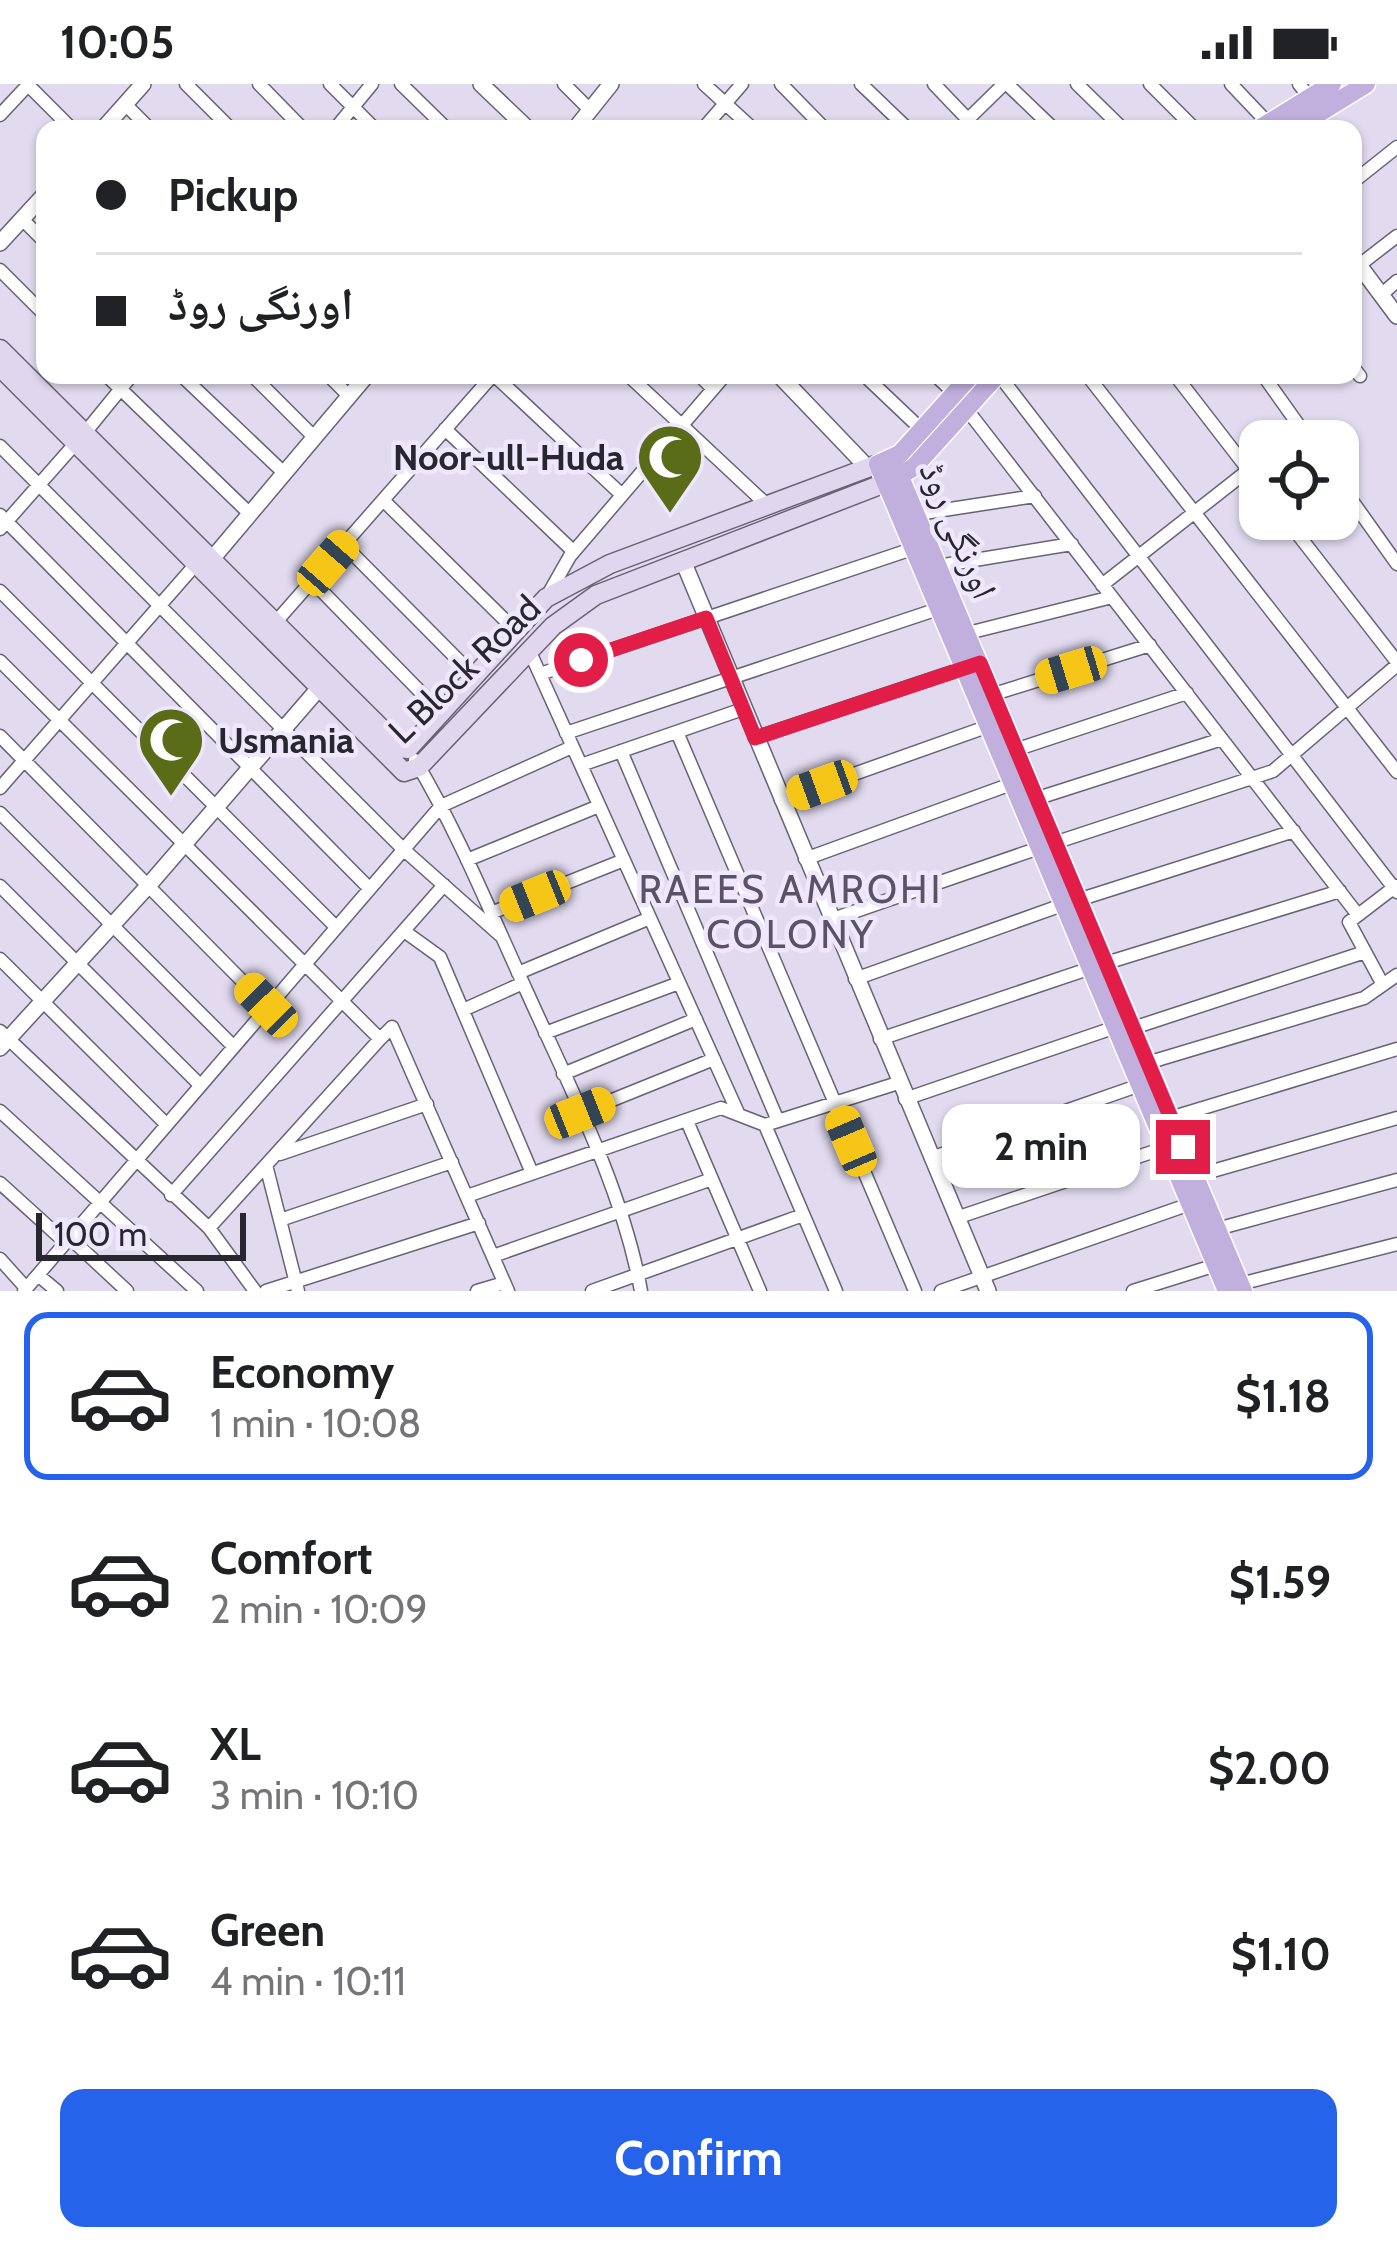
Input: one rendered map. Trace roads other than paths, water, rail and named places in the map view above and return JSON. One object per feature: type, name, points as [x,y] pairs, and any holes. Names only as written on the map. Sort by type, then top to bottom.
[{"type":"main road","points":[[1270,120],[1304,91],[1332,84]]},
{"type":"main road","points":[[1308,120],[1366,84]]},
{"type":"main road","name":"L Block Road","points":[[0,349],[79,439]]},
{"type":"main road","name":"L Block Road","points":[[0,367],[204,562],[404,772],[419,767],[529,650],[596,596],[885,470],[968,411],[990,384]]},
{"type":"main road","name":"L Block Road","points":[[204,562],[401,748],[408,749],[546,598],[610,564],[767,505],[885,470],[962,384]]},
{"type":"main road","name":"اورنگی روڈ","points":[[885,470],[938,566],[968,633],[971,665],[988,726],[1047,845],[1124,1027],[1140,1085],[1216,1265],[1237,1289]]},
{"type":"main road","name":"اورنگی روڈ","points":[[908,516],[912,549],[938,609],[992,695],[1035,799],[1047,845]]},
{"type":"main road","name":"اورنگی روڈ","points":[[1124,1027],[1147,1063],[1217,1229],[1237,1289]]},
{"type":"street","points":[[0,115],[28,84],[63,120]]},
{"type":"street","points":[[112,120],[142,84]]},
{"type":"street","points":[[186,84],[222,120]]},
{"type":"street","points":[[259,84],[294,120]]},
{"type":"street","points":[[330,84],[366,120]]},
{"type":"street","points":[[342,120],[372,84]]},
{"type":"street","points":[[400,84],[438,120]]},
{"type":"street","points":[[481,84],[519,120]]},
{"type":"street","points":[[563,84],[590,110]]},
{"type":"street","points":[[582,120],[611,84]]},
{"type":"street","points":[[704,84],[744,120]]},
{"type":"street","points":[[711,120],[742,84]]},
{"type":"street","points":[[781,84],[815,120]]},
{"type":"street","points":[[861,84],[899,120]]},
{"type":"street","points":[[934,84],[963,120]]},
{"type":"street","points":[[973,120],[1006,84],[1044,120]]},
{"type":"street","points":[[1077,84],[1114,120]]},
{"type":"street","points":[[1150,84],[1186,120]]},
{"type":"street","points":[[1231,84],[1258,120]]},
{"type":"street","points":[[125,104],[141,120]]},
{"type":"street","points":[[1362,175],[1397,147]]},
{"type":"street","points":[[0,243],[36,204]]},
{"type":"street","points":[[22,219],[36,233]]},
{"type":"street","points":[[1362,259],[1397,236]]},
{"type":"street","points":[[0,270],[36,306]]},
{"type":"street","points":[[1362,272],[1397,316]]},
{"type":"street","points":[[1381,295],[1397,281]]},
{"type":"street","points":[[116,384],[250,514]]},
{"type":"street","points":[[125,384],[2,522],[369,888]]},
{"type":"street","points":[[190,384],[284,473]]},
{"type":"street","points":[[261,384],[314,437]]},
{"type":"street","points":[[337,384],[349,396]]},
{"type":"street","points":[[0,788],[161,604],[250,514],[359,384]]},
{"type":"street","points":[[274,624],[485,384]]},
{"type":"street","points":[[503,384],[622,496]]},
{"type":"street","points":[[637,384],[767,505]]},
{"type":"street","points":[[708,384],[713,389]]},
{"type":"street","points":[[546,598],[573,551],[717,384]]},
{"type":"street","points":[[788,384],[885,470]]},
{"type":"street","points":[[873,384],[923,431]]},
{"type":"street","points":[[944,384],[954,393]]},
{"type":"street","points":[[1005,384],[1396,888],[1349,922],[1383,985]]},
{"type":"street","points":[[1094,384],[1397,772]]},
{"type":"street","points":[[1183,384],[1239,449]]},
{"type":"street","points":[[1269,384],[1295,420]]},
{"type":"street","points":[[968,411],[1358,915]]},
{"type":"street","points":[[445,429],[573,551]]},
{"type":"street","points":[[0,446],[403,849],[501,936]]},
{"type":"street","points":[[1102,585],[1239,478]]},
{"type":"street","points":[[908,516],[1035,496]]},
{"type":"street","points":[[383,500],[514,629]]},
{"type":"street","points":[[1359,506],[1391,544],[1397,564]]},
{"type":"street","points":[[830,920],[1273,771],[1397,664],[1302,540]]},
{"type":"street","points":[[938,566],[1072,544]]},
{"type":"street","points":[[344,545],[474,676]]},
{"type":"street","points":[[540,674],[912,549]]},
{"type":"street","points":[[683,561],[985,1284]]},
{"type":"street","points":[[312,581],[443,715]]},
{"type":"street","points":[[0,591],[335,926]]},
{"type":"street","points":[[968,633],[1112,597]]},
{"type":"street","points":[[0,1259],[25,1290],[441,806],[569,740],[731,678],[938,609]]},
{"type":"street","points":[[992,695],[1150,645]]},
{"type":"street","points":[[529,650],[739,1115]]},
{"type":"street","points":[[0,661],[380,1039]]},
{"type":"street","points":[[755,738],[971,665]]},
{"type":"street","points":[[255,1291],[208,1228],[3,1039],[148,886],[320,687]]},
{"type":"street","points":[[1015,750],[1187,694]]},
{"type":"street","points":[[581,765],[743,709]]},
{"type":"street","points":[[781,800],[988,726]]},
{"type":"street","points":[[677,732],[915,1291]]},
{"type":"street","points":[[0,736],[266,1005]]},
{"type":"street","points":[[1035,799],[1222,739]]},
{"type":"street","points":[[408,749],[467,860],[580,1113],[621,1211],[641,1291]]},
{"type":"street","points":[[621,751],[836,1291]]},
{"type":"street","points":[[805,859],[1014,783]]},
{"type":"street","points":[[467,860],[599,806]]},
{"type":"street","points":[[0,813],[232,1045]]},
{"type":"street","points":[[855,979],[1071,902],[1294,831]]},
{"type":"street","points":[[491,913],[624,860]]},
{"type":"street","points":[[171,1196],[444,885]]},
{"type":"street","points":[[0,886],[199,1084]]},
{"type":"street","points":[[880,1040],[1340,891]]},
{"type":"street","points":[[463,1010],[650,918]]},
{"type":"street","points":[[404,931],[440,957],[532,1173]]},
{"type":"street","points":[[467,1196],[722,1108],[772,1123],[1124,1027],[1365,952]]},
{"type":"street","points":[[0,958],[165,1123]]},
{"type":"street","points":[[1147,1063],[1364,998],[1397,975]]},
{"type":"street","points":[[545,1033],[680,983]]},
{"type":"street","points":[[563,1074],[696,1019]]},
{"type":"street","points":[[208,1228],[392,1027],[506,1287],[477,1291]]},
{"type":"street","points":[[1170,1118],[1397,1049]]},
{"type":"street","points":[[580,1113],[714,1059]]},
{"type":"street","points":[[931,1158],[1140,1085]]},
{"type":"street","points":[[270,1161],[427,1104]]},
{"type":"street","points":[[0,1111],[197,1291]]},
{"type":"street","points":[[1195,1176],[1397,1118]]},
{"type":"street","points":[[687,1121],[760,1291]]},
{"type":"street","points":[[956,1218],[1167,1147]]},
{"type":"street","points":[[270,1161],[297,1286]]},
{"type":"street","points":[[280,1220],[452,1162]]},
{"type":"street","points":[[493,1256],[712,1179]]},
{"type":"street","points":[[1217,1229],[1397,1180]]},
{"type":"street","points":[[0,1183],[127,1291]]},
{"type":"street","points":[[941,1291],[985,1284],[1190,1204]]},
{"type":"street","points":[[592,1291],[803,1215]]},
{"type":"street","points":[[266,1291],[297,1286],[479,1223]]},
{"type":"street","points":[[1237,1289],[1397,1244]]},
{"type":"street","points":[[1133,1291],[1216,1265]]},
{"type":"street","points":[[38,1274],[57,1291]]},
{"type":"place","name":"Noor-ull-Huda","points":[[670,516]]},
{"type":"place","name":"Usmania","points":[[171,799]]},
{"type":"district","name":"RAEES AMROHI COLONY","points":[[791,912]]}]
